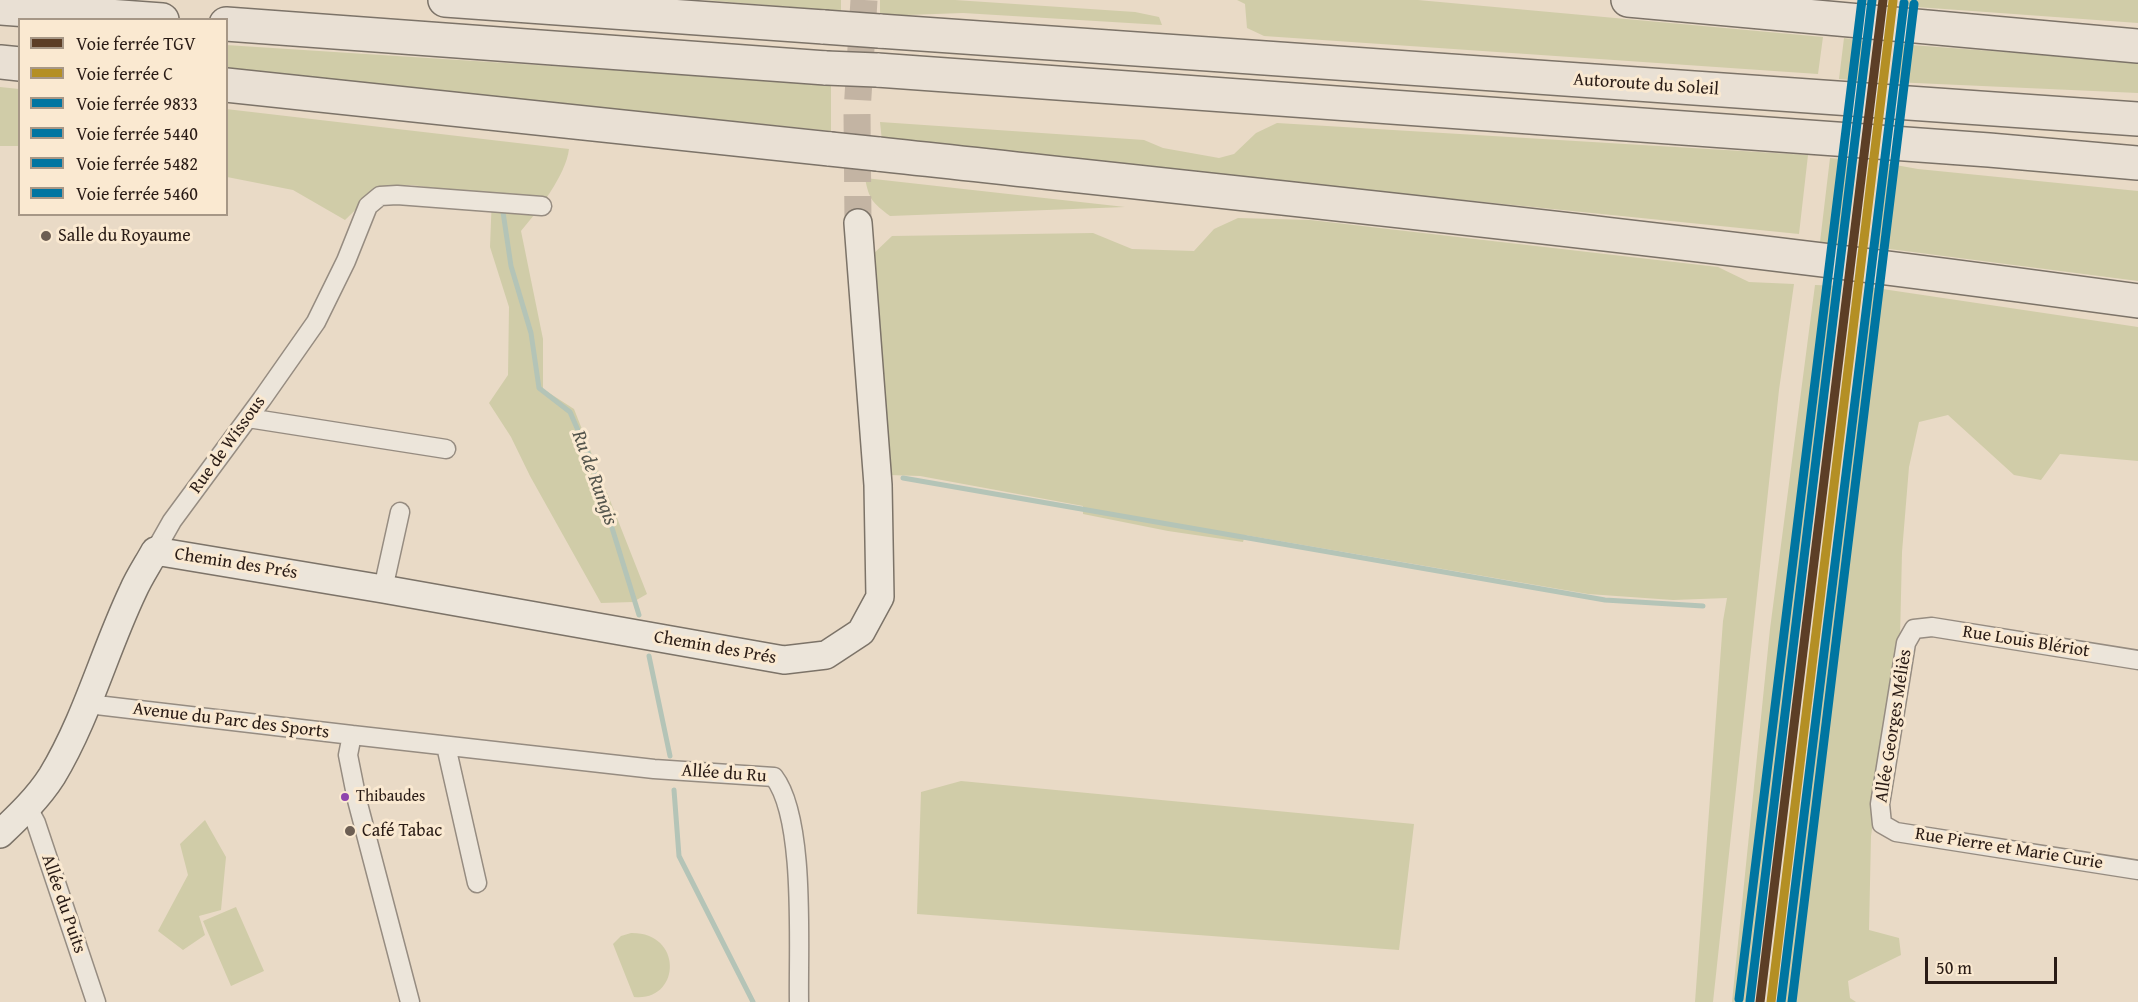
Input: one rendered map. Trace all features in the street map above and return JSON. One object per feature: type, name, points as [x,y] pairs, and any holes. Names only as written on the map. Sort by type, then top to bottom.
[{"type":"highway","name":"Autoroute du Soleil","points":[[445,0],[2138,119]]},
{"type":"highway","points":[[1628,0],[2138,46]]},
{"type":"highway","points":[[0,8],[135,18]]},
{"type":"highway","points":[[228,24],[1953,147],[2138,163]]},
{"type":"highway","points":[[0,62],[18,64]]},
{"type":"highway","points":[[228,85],[1496,220],[2138,301]]},
{"type":"street","name":"Rue de Wissous","points":[[0,834],[28,808],[51,777],[88,704],[133,591],[155,551],[172,521],[316,322],[346,261],[368,206],[380,196],[397,195],[542,206]]},
{"type":"street","name":"Chemin des Prés","points":[[155,551],[784,660],[826,656],[861,632],[880,597],[878,484],[858,224]]},
{"type":"street","points":[[248,418],[446,449]]},
{"type":"street","points":[[383,589],[400,512]]},
{"type":"street","name":"Rue Louis Blériot","points":[[1914,629],[1932,627],[2138,660]]},
{"type":"street","name":"Allée Georges Méliès","points":[[1882,824],[1880,804],[1906,643],[1914,629]]},
{"type":"street","name":"Avenue du Parc des Sports","points":[[88,704],[352,735],[348,755],[357,800],[410,1002]]},
{"type":"street","name":"Allée du Ru","points":[[352,735],[654,769],[774,777],[781,787],[789,811],[796,850],[799,1002]]},
{"type":"street","points":[[446,746],[477,883]]},
{"type":"street","name":"Allée du Puits","points":[[28,808],[36,823],[96,1002]]},
{"type":"street","name":"Rue Pierre et Marie Curie","points":[[1882,824],[1896,832],[2138,870]]},
{"type":"shaded area","points":[[704,0],[841,0],[841,11]]},
{"type":"shaded area","points":[[880,0],[955,0],[1135,12],[1159,17],[1162,25],[963,13],[880,16]]},
{"type":"shaded area","points":[[1237,0],[1418,0],[1823,37],[1818,74],[1264,36],[1247,28],[1245,4]]},
{"type":"shaded area","points":[[1903,0],[2138,0],[2138,23],[1903,6]]},
{"type":"shaded area","points":[[1844,38],[1870,42],[1865,81],[1839,79]]},
{"type":"shaded area","points":[[1898,44],[2138,62],[2138,93],[1893,82]]},
{"type":"shaded area","points":[[228,45],[831,84],[831,131],[228,69]]},
{"type":"shaded area","points":[[0,87],[18,89],[18,146],[0,146]]},
{"type":"shaded area","points":[[228,109],[569,149],[557,181],[521,231],[543,339],[543,389],[574,409],[647,594],[633,602],[601,603],[530,476],[511,437],[489,403],[508,375],[509,307],[490,247],[492,195],[411,185],[377,189],[345,220],[293,190],[228,177]]},
{"type":"shaded area","points":[[880,122],[1144,140],[1163,148],[1219,158],[1234,154],[1256,133],[1277,123],[1808,155],[1799,234],[882,141]]},
{"type":"shaded area","points":[[1830,158],[1856,160],[1846,247],[1820,242]]},
{"type":"shaded area","points":[[1884,163],[1918,169],[2138,191],[2138,281],[1874,247]]},
{"type":"shaded area","points":[[865,178],[1125,207],[890,216],[873,200]]},
{"type":"shaded area","points":[[1238,218],[1310,220],[1718,267],[1749,282],[1794,284],[1779,390],[1713,1002],[1695,1002],[1723,621],[1727,598],[1673,600],[1588,594],[1245,535],[1243,542],[1168,531],[1083,514],[1083,506],[920,476],[889,475],[871,256],[892,236],[1093,233],[1132,249],[1194,251],[1214,229]]},
{"type":"shaded area","points":[[1815,285],[1841,286],[1751,1002],[1732,1002],[1770,629]]},
{"type":"shaded area","points":[[1869,287],[2138,327],[2138,461],[2060,454],[2041,480],[2014,475],[1948,415],[1919,422],[1909,467],[1902,552],[1900,639],[1871,836],[1869,930],[1899,938],[1901,955],[1848,981],[1850,998],[1856,1002],[1784,1002],[1806,764],[1825,605]]},
{"type":"shaded area","points":[[961,781],[1414,824],[1399,950],[917,914],[921,792]]},
{"type":"shaded area","points":[[205,820],[226,857],[221,910],[199,916],[205,935],[183,950],[158,931],[188,875],[180,844]]},
{"type":"shaded area","points":[[236,907],[264,971],[231,986],[203,921]]},
{"type":"shaded area","points":[[631,933],[648,936],[660,943],[668,954],[670,966],[668,979],[661,989],[650,996],[634,997],[613,944],[621,936]]},
{"type":"waterway","name":"Ru de Rungis","points":[[503,212],[511,266],[531,333],[539,388],[570,412],[591,460],[639,615]]},
{"type":"waterway","points":[[903,478],[1605,600],[1703,606]]},
{"type":"waterway","name":"Ru de Rungis","points":[[649,656],[670,756]]},
{"type":"waterway","name":"Ru de Rungis","points":[[674,790],[679,856],[753,1002]]},
{"type":"tunnel","points":[[858,223],[857,112],[864,0]]},
{"type":"rail line","name":"5482","points":[[1739,999],[1862,0]]},
{"type":"rail line","name":"9833","points":[[1750,1001],[1872,0]]},
{"type":"rail line","name":"TGV","points":[[1760,1002],[1883,0]]},
{"type":"rail line","name":"C","points":[[1771,1002],[1893,1]]},
{"type":"rail line","name":"5440","points":[[1781,1002],[1904,3]]},
{"type":"rail line","name":"5460","points":[[1792,1002],[1914,4]]},
{"type":"place","name":"Salle du Royaume","points":[[46,236]]},
{"type":"place","name":"Thibaudes","points":[[345,797]]},
{"type":"place","name":"Café Tabac","points":[[350,831]]}]
